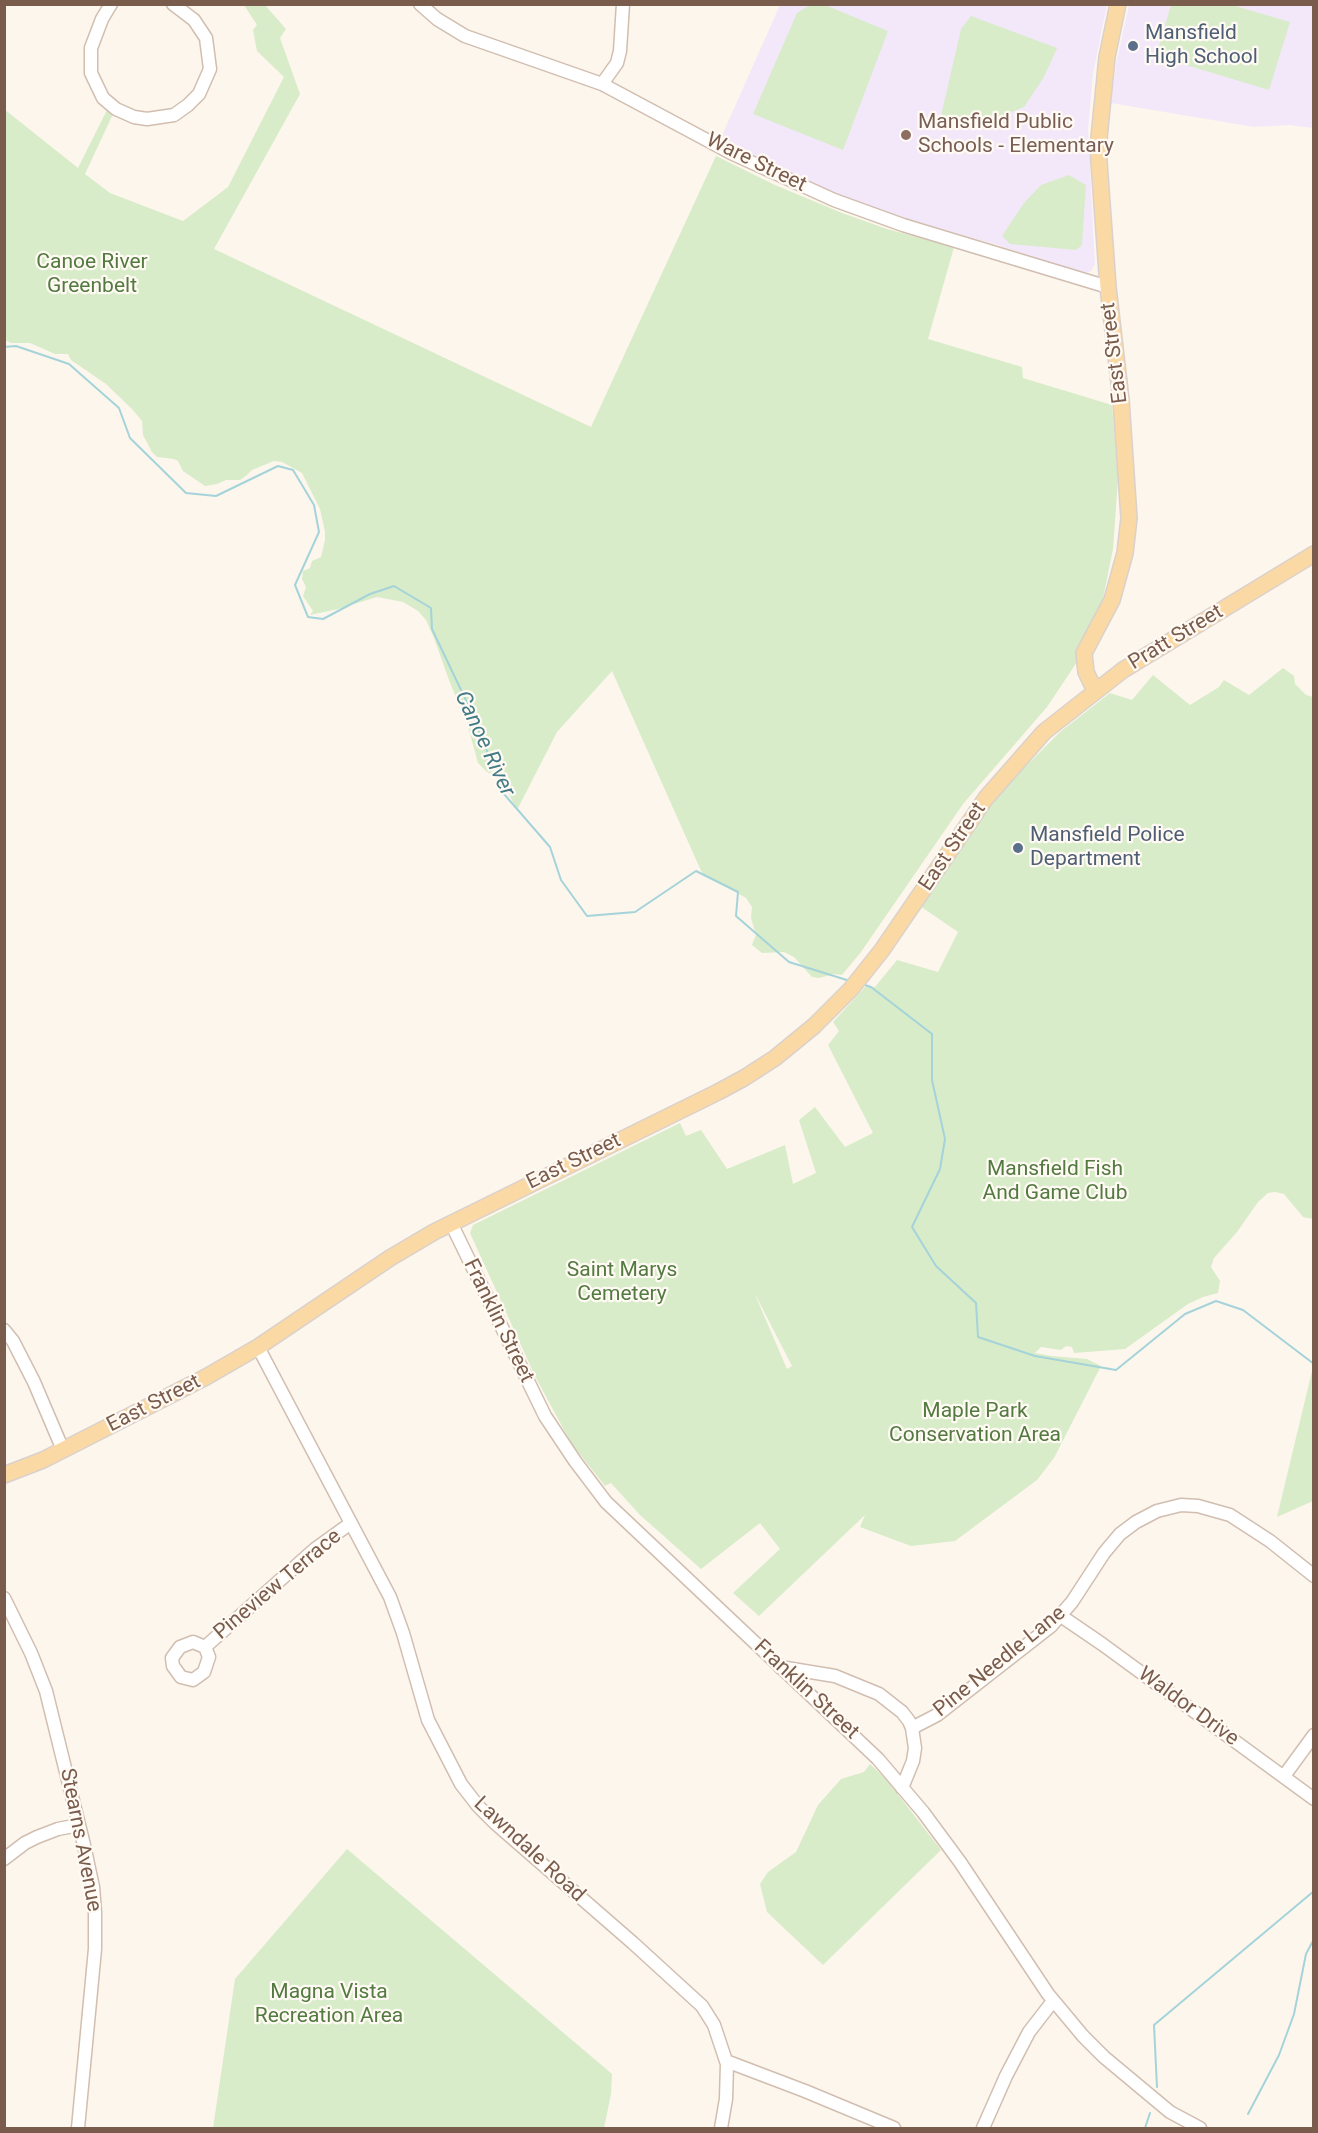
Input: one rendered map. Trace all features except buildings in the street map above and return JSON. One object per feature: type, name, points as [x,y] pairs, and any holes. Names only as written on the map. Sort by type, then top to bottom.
[{"type":"main road","name":"East Street","points":[[1095,691],[1086,672],[1084,652],[1112,600],[1125,553],[1129,518],[1121,400],[1108,287],[1098,148],[1107,57],[1118,4]]},
{"type":"main road","name":"Pratt Street","points":[[1044,732],[1123,670],[1314,554]]},
{"type":"main road","name":"East Street","points":[[4,1475],[29,1467],[63,1450],[160,1401],[258,1347],[390,1258],[451,1223],[744,1078],[801,1037],[851,989],[913,905],[980,805],[1044,732]]},
{"type":"street","points":[[111,4],[102,19],[91,48],[91,73],[103,98],[116,109],[134,117],[147,119],[174,115],[188,105],[199,94],[210,69],[206,38],[194,20],[172,4]]},
{"type":"street","name":"Ware Street","points":[[420,4],[444,24],[465,36],[602,84],[722,149],[834,200],[903,225],[1108,287]]},
{"type":"street","points":[[602,84],[616,63],[620,51],[623,4]]},
{"type":"street","name":"Franklin Street","points":[[451,1223],[546,1416],[575,1461],[606,1502],[857,1738],[902,1788],[960,1862],[1020,1955],[1053,2001],[1077,2029],[1118,2069],[1170,2112],[1200,2128]]},
{"type":"street","points":[[4,1330],[13,1341],[34,1382],[63,1450]]},
{"type":"street","name":"Lawndale Road","points":[[258,1347],[390,1597],[401,1625],[428,1720],[461,1784],[495,1823],[641,1949],[702,2006],[714,2025],[726,2061],[728,2082],[721,2128]]},
{"type":"street","name":"Pine Needle Lane","points":[[912,1728],[938,1715],[1061,1616],[1104,1553],[1120,1534],[1157,1511],[1181,1504],[1230,1515],[1270,1541],[1314,1576]]},
{"type":"street","name":"Pineview Terrace","points":[[205,1647],[315,1549],[351,1523]]},
{"type":"street","name":"Stearns Avenue","points":[[4,1598],[9,1616],[31,1653],[46,1691],[93,1887],[96,1926],[78,2128]]},
{"type":"street","name":"Waldor Drive","points":[[1061,1616],[1314,1799]]},
{"type":"street","name":"Pine Needle Lane","points":[[780,1667],[835,1676],[879,1694],[902,1712],[912,1728],[915,1748],[913,1761],[902,1788]]},
{"type":"street","points":[[1284,1776],[1314,1735]]},
{"type":"street","points":[[4,1859],[37,1837],[58,1829],[79,1825]]},
{"type":"street","points":[[983,2128],[1029,2032],[1053,2001]]},
{"type":"street","points":[[726,2061],[894,2128]]},
{"type":"shaded area","name":"Mansfield Public Schools - Elementary","points":[[780,5],[1107,5],[1093,74],[1088,130],[1095,264],[1091,271],[1078,272],[997,245],[879,211],[810,184],[748,156],[720,140]]},
{"type":"shaded area","points":[[1129,5],[1313,5],[1313,128],[1289,125],[1254,127],[1111,103],[1116,64]]},
{"type":"green space","name":"Canoe River Greenbelt","points":[[244,5],[265,5],[286,29],[280,38],[300,94],[214,249],[591,427],[716,156],[775,185],[842,213],[887,229],[954,247],[928,339],[1022,367],[1023,378],[1112,405],[1118,479],[1113,549],[1102,604],[1079,659],[1047,707],[963,804],[861,952],[842,975],[812,977],[794,957],[784,952],[762,953],[752,945],[756,935],[751,918],[752,907],[746,898],[702,873],[612,671],[557,732],[517,810],[503,783],[478,763],[466,719],[426,620],[418,611],[403,602],[377,597],[310,615],[313,611],[303,596],[306,587],[302,579],[303,571],[310,568],[312,561],[321,557],[325,532],[320,509],[302,473],[282,462],[274,461],[252,470],[240,480],[226,480],[205,486],[183,471],[178,461],[157,457],[143,435],[142,421],[132,409],[106,384],[71,360],[68,354],[55,354],[30,343],[11,343],[5,340],[4,109],[78,168],[107,110],[113,114],[85,174],[110,193],[183,221],[228,187],[284,77],[257,51],[253,30],[257,25]]},
{"type":"green space","points":[[810,5],[825,5],[888,31],[843,150],[753,114],[797,13]]},
{"type":"green space","points":[[1171,5],[1232,5],[1290,22],[1269,90],[1156,56]]},
{"type":"green space","points":[[971,16],[1057,48],[1044,77],[1024,107],[982,124],[941,116],[961,29]]},
{"type":"green space","points":[[1069,175],[1086,185],[1082,245],[1076,250],[1010,244],[1002,236],[1024,203],[1041,185]]},
{"type":"green space","points":[[1283,668],[1294,676],[1295,684],[1306,695],[1313,697],[1313,1219],[1303,1217],[1284,1194],[1268,1193],[1258,1202],[1237,1232],[1214,1258],[1211,1267],[1220,1281],[1218,1293],[1188,1304],[1125,1349],[1074,1353],[1072,1347],[1066,1346],[1061,1350],[1041,1347],[1035,1353],[1087,1359],[1101,1366],[1054,1458],[1037,1480],[955,1541],[911,1546],[860,1527],[865,1515],[759,1616],[733,1593],[780,1549],[760,1523],[701,1569],[640,1515],[611,1483],[605,1486],[571,1443],[535,1376],[470,1233],[473,1225],[680,1123],[686,1136],[701,1130],[727,1169],[785,1145],[793,1184],[816,1173],[799,1120],[815,1107],[845,1147],[873,1133],[828,1045],[839,1031],[833,1022],[866,986],[875,987],[897,960],[938,972],[958,932],[920,906],[985,813],[1012,780],[1060,732],[1110,693],[1132,700],[1153,675],[1190,705],[1219,687],[1224,680],[1249,695]],"holes":[[[756,1296],[792,1366],[787,1369]]]},
{"type":"green space","points":[[1312,1371],[1313,1501],[1277,1517]]},
{"type":"green space","points":[[870,1764],[886,1779],[941,1850],[823,1965],[767,1912],[760,1884],[768,1872],[796,1852],[818,1805],[841,1779],[864,1772]]},
{"type":"green space","name":"Magna Vista Recreation Area","points":[[347,1849],[612,2074],[611,2094],[604,2128],[213,2128],[235,1979]]},
{"type":"waterway","name":"Canoe River","points":[[4,347],[16,346],[69,364],[119,408],[130,438],[186,493],[216,496],[278,466],[293,470],[314,505],[319,532],[295,585],[308,617],[323,619],[370,594],[394,586],[431,608],[432,629],[471,711],[504,794],[550,847],[561,880],[587,916],[635,912],[696,871],[738,892],[736,916],[789,962],[850,981]]},
{"type":"waterway","name":"Canoe River","points":[[862,984],[871,987],[932,1034],[932,1080],[945,1139],[940,1169],[912,1227],[936,1266],[976,1303],[978,1337],[1035,1356],[1116,1370],[1185,1314],[1216,1301],[1243,1310],[1314,1364]]},
{"type":"waterway","points":[[1157,2087],[1154,2025],[1314,1891]]},
{"type":"waterway","points":[[1248,2114],[1279,2055],[1294,2014],[1306,1954],[1314,1939]]},
{"type":"waterway","points":[[1145,2128],[1150,2113]]},
{"type":"place","name":"Mansfield High School","points":[[1133,46]]},
{"type":"place","name":"Mansfield Public Schools - Elementary","points":[[906,135]]},
{"type":"place","name":"Mansfield Police Department","points":[[1018,848]]},
{"type":"park label","name":"Mansfield Fish And Game Club","points":[[1055,1182]]},
{"type":"park label","name":"Saint Marys Cemetery","points":[[622,1283]]},
{"type":"park label","name":"Maple Park Conservation Area","points":[[975,1424]]}]
